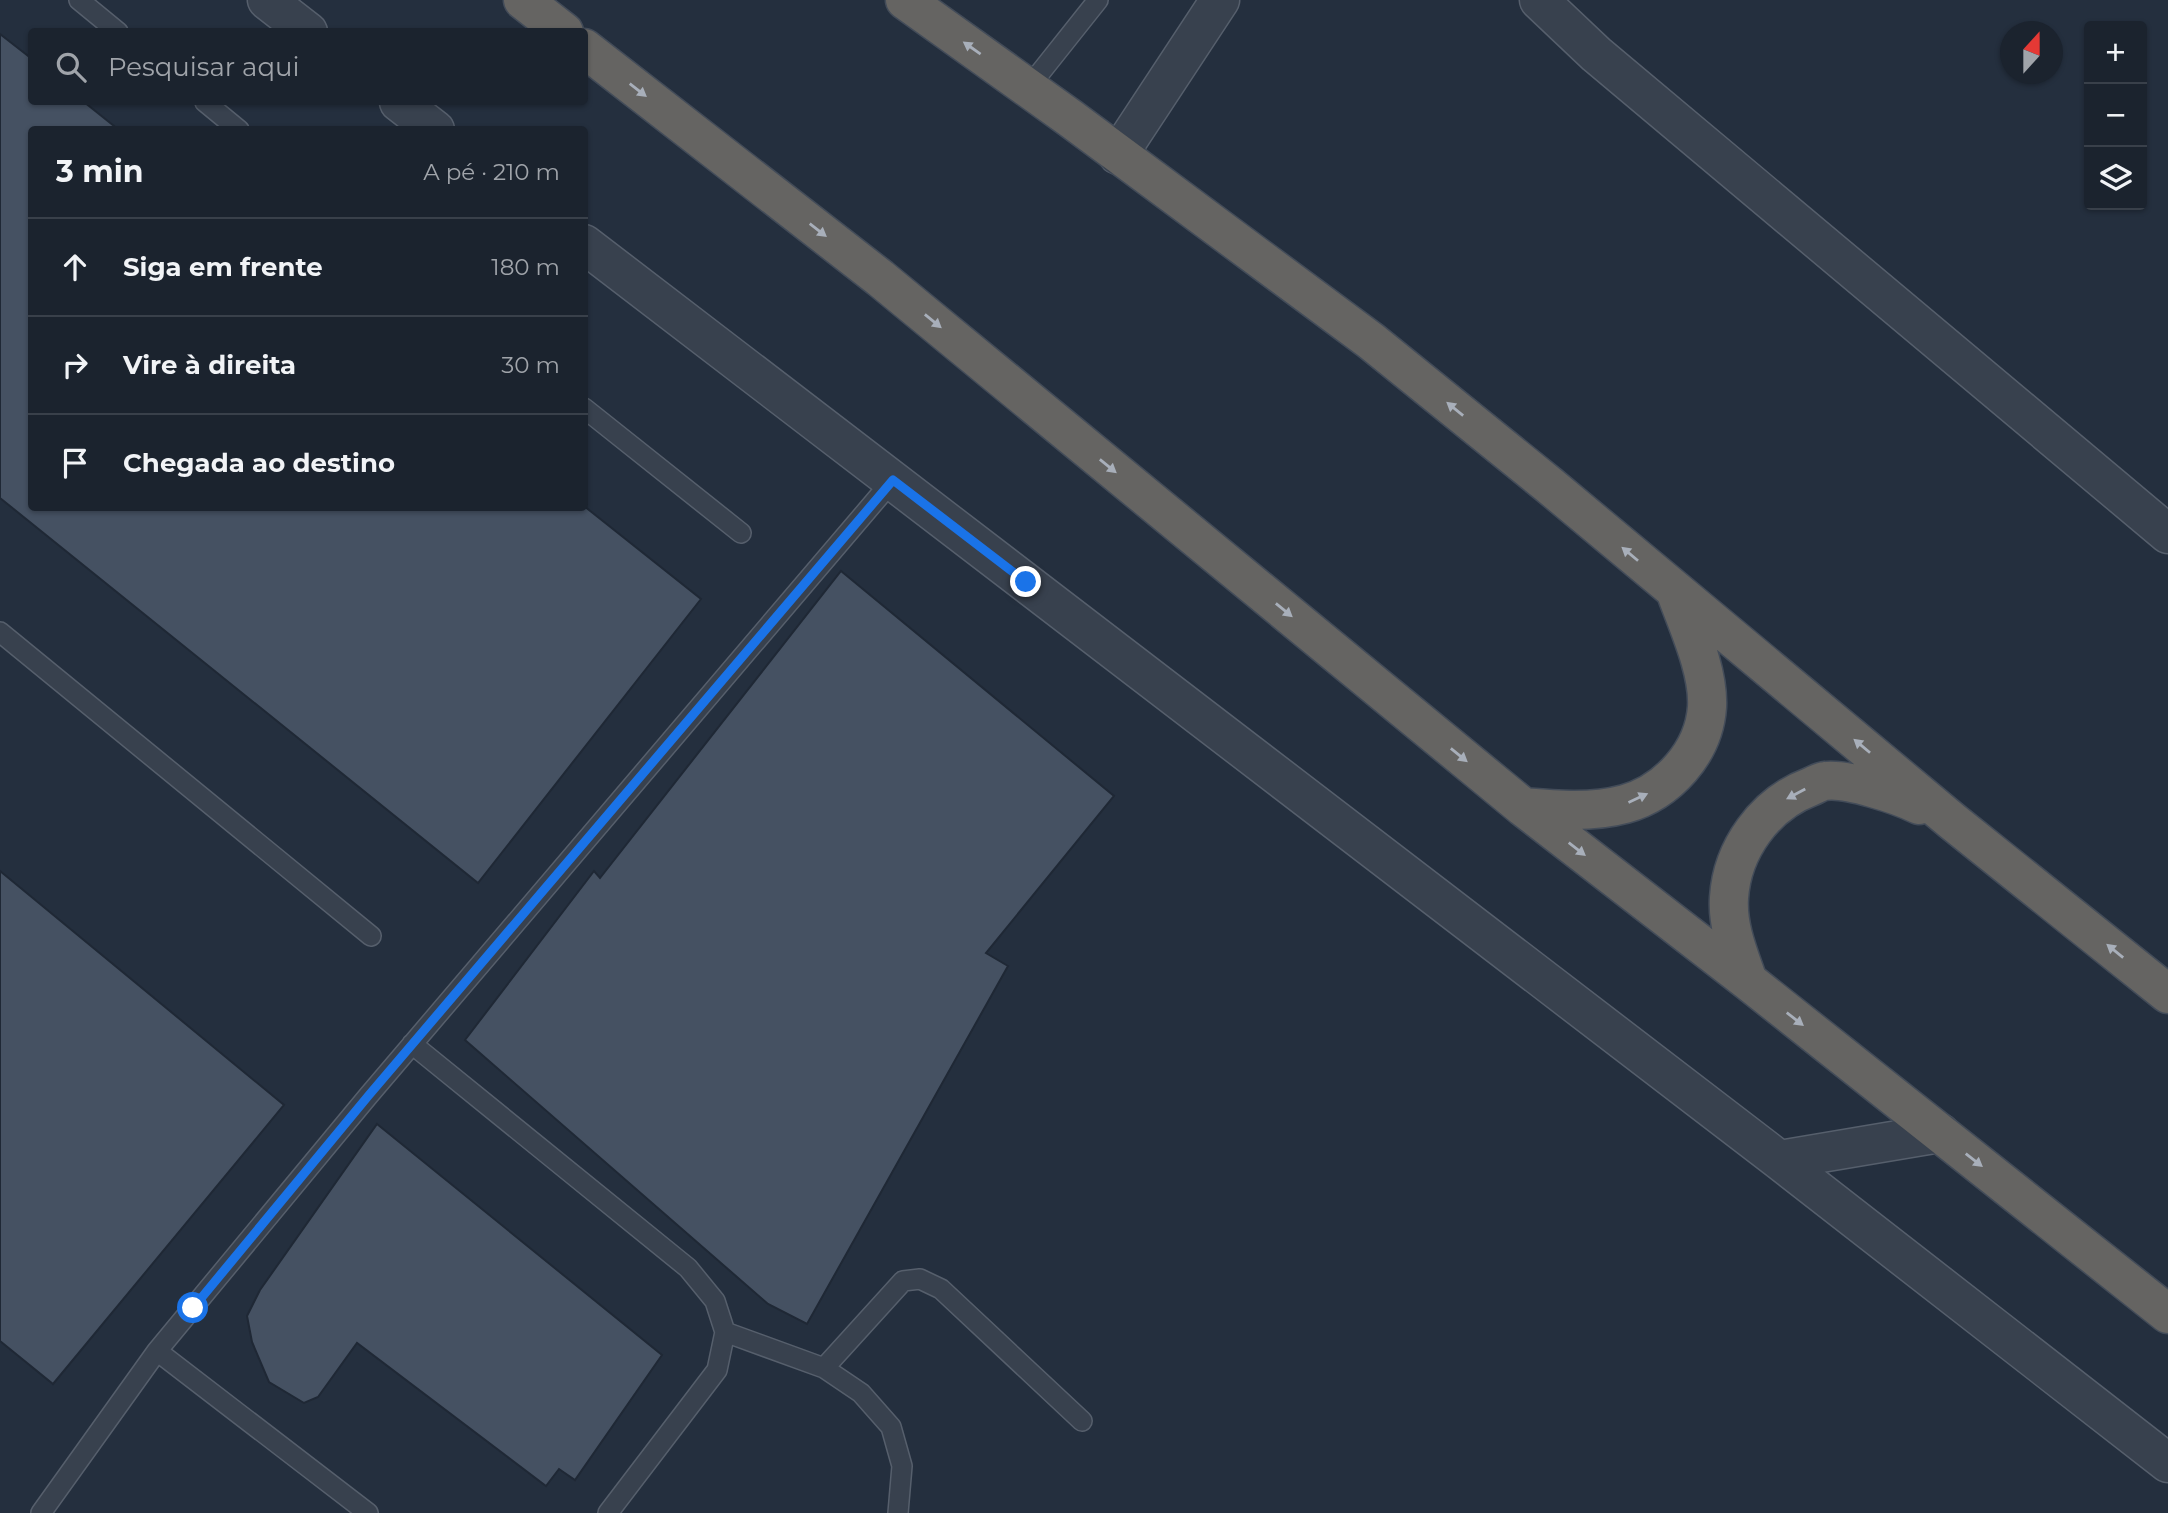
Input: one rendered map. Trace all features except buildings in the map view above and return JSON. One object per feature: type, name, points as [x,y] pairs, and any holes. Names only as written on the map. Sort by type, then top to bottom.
[{"type":"highway","points":[[523,0],[559,28]]},
{"type":"highway","points":[[905,0],[1371,341],[1549,485],[1952,821],[2168,993]]},
{"type":"highway","points":[[588,51],[880,278],[1523,807],[1748,981],[2168,1314]]},
{"type":"highway","points":[[1523,807],[1593,809],[1626,804],[1655,790],[1685,766],[1700,737],[1707,706],[1702,666],[1676,593]]},
{"type":"highway","points":[[1748,981],[1733,940],[1729,898],[1739,855],[1756,825],[1792,794],[1826,781],[1869,787],[1906,799],[1952,821]]},
{"type":"street","points":[[267,0],[303,28]]},
{"type":"street","points":[[1118,155],[1220,0]]},
{"type":"street","points":[[1539,0],[1596,54],[2168,534]]},
{"type":"street","points":[[403,105],[430,126]]},
{"type":"street","points":[[588,247],[1779,1160],[2168,1463]]},
{"type":"street","points":[[1779,1160],[1940,1133]]},
{"type":"lane","points":[[79,0],[113,28]]},
{"type":"lane","points":[[1028,88],[1098,0]]},
{"type":"lane","points":[[209,105],[234,126]]},
{"type":"lane","points":[[588,411],[741,533]]},
{"type":"lane","points":[[41,1513],[157,1350],[412,1044],[893,480]]},
{"type":"lane","points":[[0,632],[371,936]]},
{"type":"lane","points":[[412,1044],[688,1268],[715,1301],[725,1332],[716,1370],[608,1513]]},
{"type":"lane","points":[[824,1368],[903,1281],[920,1279],[941,1289],[1082,1421]]},
{"type":"lane","points":[[725,1332],[824,1368],[860,1393],[891,1427],[902,1466],[898,1513]]},
{"type":"lane","points":[[157,1350],[368,1513]]},
{"type":"route","points":[[193,1308],[369,1095],[893,480],[1026,582]]}]
